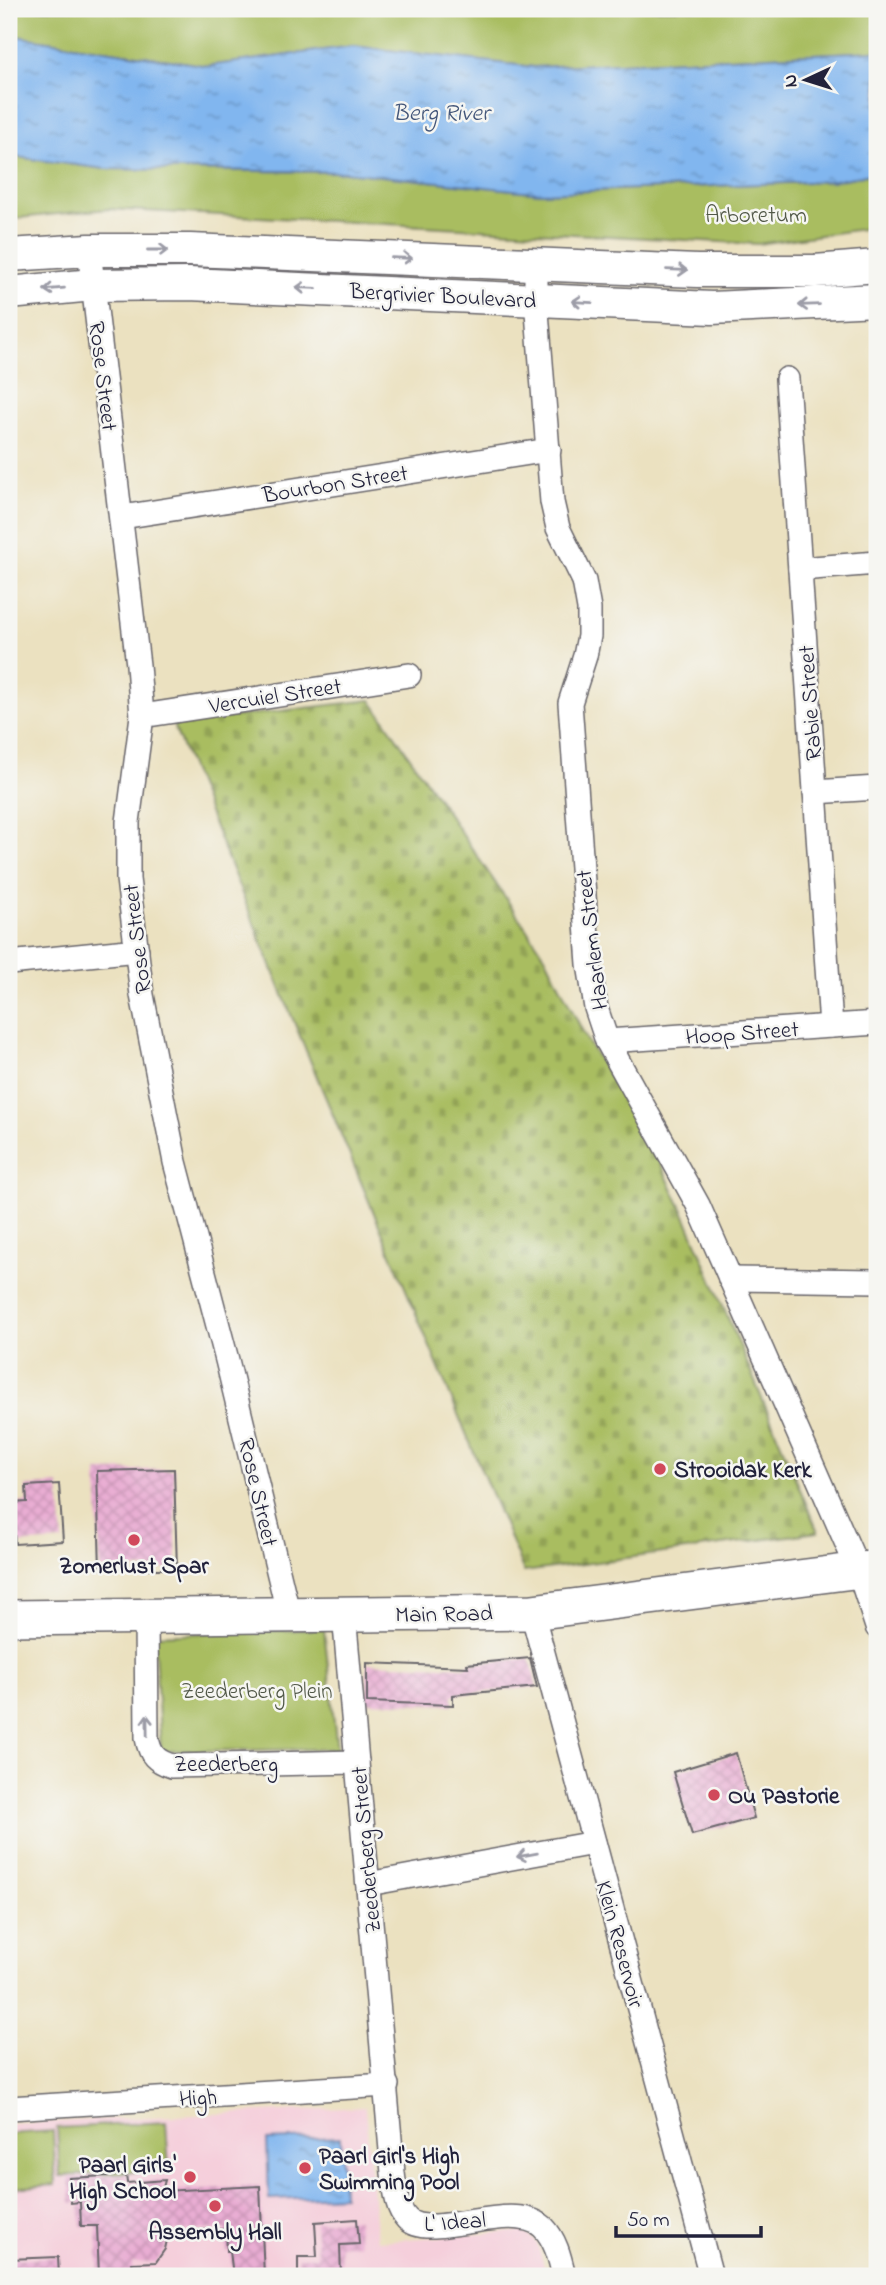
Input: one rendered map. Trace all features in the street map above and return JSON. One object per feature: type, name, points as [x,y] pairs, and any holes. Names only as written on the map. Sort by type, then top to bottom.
[{"type":"main road","name":"Main Road","points":[[9,1618],[531,1612],[868,1569]]},
{"type":"street","name":"Bergrivier Boulevard","points":[[9,255],[89,250],[190,250],[710,271],[815,271],[877,266]]},
{"type":"street","name":"Rose Street","points":[[89,250],[122,517],[142,716],[128,822],[128,879],[137,950],[152,1051],[175,1162],[228,1360],[289,1616]]},
{"type":"street","name":"Haarlem Street","points":[[536,264],[536,299],[552,502],[558,528],[584,581],[589,609],[589,636],[585,656],[570,702],[589,964],[596,1008],[607,1041],[698,1205],[789,1408],[868,1569],[877,1627]]},
{"type":"street","name":"Bergrivier Boulevard","points":[[9,293],[93,285],[189,284],[712,308],[877,300]]},
{"type":"street","name":"Rabie Street","points":[[787,379],[831,1026]]},
{"type":"street","name":"Bourbon Street","points":[[122,517],[549,450]]},
{"type":"street","points":[[800,569],[877,563]]},
{"type":"street","name":"Vercuiel Street","points":[[142,716],[409,675]]},
{"type":"street","points":[[815,792],[877,788]]},
{"type":"street","points":[[9,962],[137,950]]},
{"type":"street","name":"Hoop Street","points":[[607,1041],[877,1023]]},
{"type":"street","points":[[730,1279],[877,1281]]},
{"type":"street","name":"Klein Reservoir","points":[[531,1612],[711,2276]]},
{"type":"street","name":"Zeederberg Street","points":[[344,1614],[387,2085]]},
{"type":"street","name":"Zeederberg","points":[[146,1617],[147,1738],[149,1750],[159,1762],[172,1766],[357,1762]]},
{"type":"street","points":[[368,1884],[594,1843]]},
{"type":"street","name":"High","points":[[9,2108],[387,2085]]},
{"type":"street","name":"L' Ideal","points":[[387,2085],[395,2191],[407,2220],[418,2226],[493,2218],[525,2218],[536,2221],[550,2236],[564,2276]]},
{"type":"shaded area","name":"Paarl Girls' High School","points":[[365,2107],[377,2241],[524,2231],[537,2243],[547,2276],[9,2276],[9,2124]]},
{"type":"green space","points":[[9,9],[877,9],[877,51],[534,67],[353,46],[208,66],[9,35]]},
{"type":"green space","name":"Arboretum","points":[[9,156],[105,169],[345,172],[541,193],[832,181],[877,173],[877,227],[758,244],[108,209],[9,219]]},
{"type":"green space","points":[[371,700],[545,956],[588,1042],[647,1136],[684,1213],[818,1532],[524,1572],[287,1005],[173,724]]},
{"type":"green space","name":"Zeederberg Plein","points":[[324,1629],[337,1749],[161,1751],[154,1635]]},
{"type":"green space","points":[[166,2122],[169,2170],[60,2176],[57,2128]]},
{"type":"green space","points":[[53,2131],[56,2185],[9,2188],[9,2134]]},
{"type":"water","name":"Berg River","points":[[9,35],[208,66],[353,46],[534,67],[877,51],[877,173],[832,181],[541,193],[345,172],[105,169],[9,156]]},
{"type":"water","name":"Paarl Girl's High Swimming Pool","points":[[341,2137],[343,2196],[269,2199],[267,2140]]},
{"type":"building","points":[[174,1469],[177,1569],[100,1569],[97,1471]]},
{"type":"building","points":[[59,1484],[63,1541],[15,1544],[12,1503],[27,1502],[26,1486]]},
{"type":"building","points":[[530,1658],[537,1687],[453,1695],[453,1705],[367,1702],[367,1663],[468,1667],[467,1664]]},
{"type":"building","name":"Ou Pastorie","points":[[736,1753],[754,1818],[692,1835],[673,1772]]},
{"type":"building","points":[[126,2175],[127,2183],[165,2180],[162,2191],[260,2186],[264,2276],[233,2276],[230,2251],[227,2251],[226,2229],[169,2231],[165,2249],[156,2262],[132,2263],[133,2276],[99,2276],[97,2226],[81,2226],[80,2202],[71,2203],[69,2178]]},
{"type":"building","points":[[357,2219],[359,2244],[340,2245],[341,2276],[298,2276],[298,2257],[317,2257],[315,2222]]},
{"type":"building","points":[[58,2257],[59,2276],[9,2276],[9,2259]]},
{"type":"place","name":"Strooidak Kerk","points":[[660,1469]]},
{"type":"place","name":"Zomerlust Spar","points":[[134,1540]]},
{"type":"place","name":"Ou Pastorie","points":[[714,1795]]},
{"type":"place","name":"Paarl Girl's High Swimming Pool","points":[[305,2168]]},
{"type":"place","name":"Paarl Girls' High School","points":[[190,2177]]},
{"type":"place","name":"Assembly Hall","points":[[215,2206]]}]
